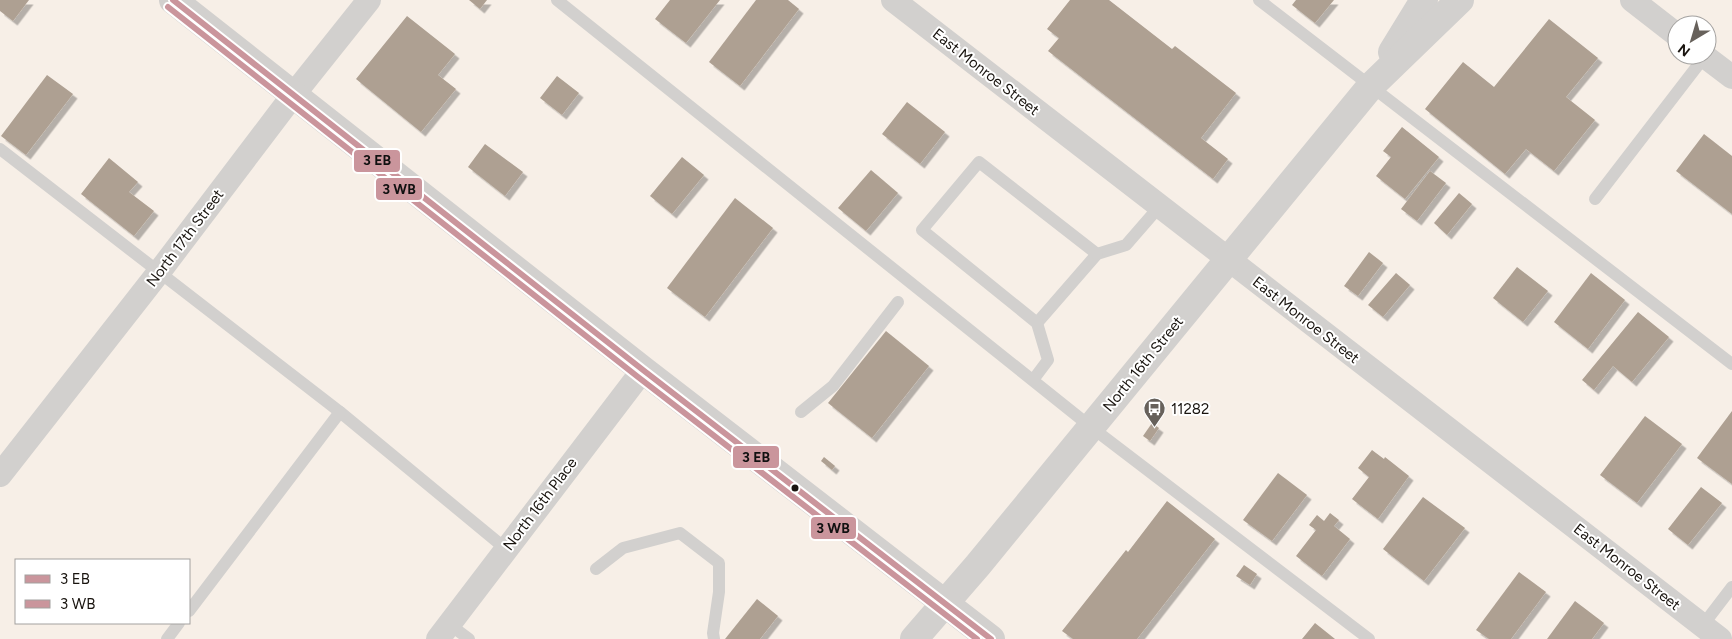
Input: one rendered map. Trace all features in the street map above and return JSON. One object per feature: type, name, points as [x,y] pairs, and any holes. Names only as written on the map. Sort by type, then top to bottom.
[{"type":"main road","points":[[173,0],[643,370],[991,639]]},
{"type":"main road","name":"North 16th Street","points":[[1370,87],[1424,0]]},
{"type":"main road","name":"North 16th Street","points":[[914,639],[978,565],[1370,87],[1460,0]]},
{"type":"street","name":"North 17th Street","points":[[0,475],[159,272],[294,94],[369,0]]},
{"type":"street","name":"East Monroe Street","points":[[892,0],[1711,632]]},
{"type":"street","points":[[1632,0],[1667,26]]},
{"type":"street","points":[[1716,65],[1732,77]]},
{"type":"street","name":"North 16th Place","points":[[444,631],[643,370]]},
{"type":"lane","points":[[557,0],[1091,427],[1369,639]]},
{"type":"lane","points":[[1259,0],[1732,364]]},
{"type":"lane","points":[[1595,199],[1697,65]]},
{"type":"lane","points":[[0,149],[340,412],[506,549]]},
{"type":"lane","points":[[1033,380],[1048,360],[1037,323],[922,230],[979,162],[1097,254]]},
{"type":"lane","points":[[1037,323],[1097,254],[1126,245],[1159,207]]},
{"type":"lane","points":[[801,412],[833,386],[898,302]]},
{"type":"lane","points":[[190,609],[340,412]]},
{"type":"lane","points":[[596,569],[622,548],[680,533],[719,562],[714,639]]},
{"type":"lane","points":[[1711,632],[1732,587]]},
{"type":"lane","points":[[167,639],[179,624]]},
{"type":"lane","points":[[444,631],[469,639]]},
{"type":"building","points":[[0,0],[29,0],[13,21],[0,11]]},
{"type":"building","points":[[469,0],[487,0],[480,9]]},
{"type":"building","points":[[670,0],[720,0],[686,43],[655,19]]},
{"type":"building","points":[[756,0],[788,0],[799,9],[740,86],[709,62]]},
{"type":"building","points":[[1070,0],[1109,0],[1172,49],[1175,46],[1236,93],[1201,138],[1228,159],[1213,179],[1048,51],[1059,38],[1047,29]]},
{"type":"building","points":[[1296,0],[1334,0],[1315,23],[1292,5]]},
{"type":"building","points":[[407,16],[455,54],[438,75],[456,89],[421,132],[356,79]]},
{"type":"building","points":[[1549,19],[1598,58],[1566,97],[1595,120],[1554,171],[1526,149],[1505,174],[1425,109],[1463,62],[1494,87]]},
{"type":"building","points":[[47,75],[73,94],[26,155],[1,136]]},
{"type":"building","points":[[557,76],[579,93],[562,115],[540,98]]},
{"type":"building","points":[[907,102],[945,132],[920,164],[882,134]]},
{"type":"building","points":[[1402,127],[1439,157],[1405,199],[1376,176],[1391,157],[1383,151]]},
{"type":"building","points":[[1704,134],[1732,156],[1732,214],[1676,171]]},
{"type":"building","points":[[485,144],[523,172],[505,196],[468,167]]},
{"type":"building","points":[[682,157],[704,175],[672,214],[650,196]]},
{"type":"building","points":[[109,158],[138,182],[129,192],[154,211],[134,236],[81,194]]},
{"type":"building","points":[[871,170],[898,193],[866,231],[838,208]]},
{"type":"building","points":[[1430,171],[1446,183],[1417,221],[1401,209]]},
{"type":"building","points":[[1459,193],[1472,204],[1447,235],[1434,223]]},
{"type":"building","points":[[735,198],[773,228],[705,317],[667,288]]},
{"type":"building","points":[[1369,252],[1383,263],[1358,296],[1344,286]]},
{"type":"building","points":[[1517,267],[1548,291],[1523,322],[1493,298]]},
{"type":"building","points":[[1396,273],[1410,285],[1383,317],[1368,305]]},
{"type":"building","points":[[1591,273],[1625,300],[1588,349],[1554,322]]},
{"type":"building","points":[[1638,312],[1669,337],[1632,382],[1613,366],[1594,390],[1582,380]]},
{"type":"building","points":[[886,331],[929,366],[872,438],[828,403]]},
{"type":"building","points":[[1732,411],[1732,484],[1697,458]]},
{"type":"building","points":[[1645,416],[1682,444],[1637,503],[1600,475]]},
{"type":"building","points":[[1152,423],[1159,428],[1150,441],[1143,436]]},
{"type":"building","points":[[1372,450],[1384,459],[1385,457],[1409,476],[1378,519],[1352,499],[1369,477],[1358,468]]},
{"type":"building","points":[[824,457],[835,466],[832,470],[821,461]]},
{"type":"building","points":[[1278,473],[1307,495],[1272,541],[1243,520]]},
{"type":"building","points":[[1701,487],[1722,503],[1688,545],[1668,529]]},
{"type":"building","points":[[1423,497],[1465,528],[1424,581],[1383,549]]},
{"type":"building","points":[[1167,501],[1215,539],[1137,639],[1073,639],[1062,631],[1126,550],[1128,552]]},
{"type":"building","points":[[1330,513],[1339,520],[1334,526],[1350,539],[1322,576],[1296,556],[1316,530],[1309,525],[1317,515],[1324,521]]},
{"type":"building","points":[[1244,565],[1257,574],[1250,585],[1236,576]]},
{"type":"building","points":[[1519,572],[1546,592],[1511,639],[1489,639],[1476,630]]},
{"type":"building","points":[[757,599],[778,616],[760,639],[725,639]]},
{"type":"building","points":[[1575,601],[1604,623],[1592,639],[1547,639]]},
{"type":"building","points":[[1315,623],[1335,639],[1302,639]]},
{"type":"transit line","points":[[173,0],[643,370],[991,639]]},
{"type":"transit line","points":[[168,7],[638,377],[977,639]]},
{"type":"place","name":"11282","points":[[1155,428]]}]
